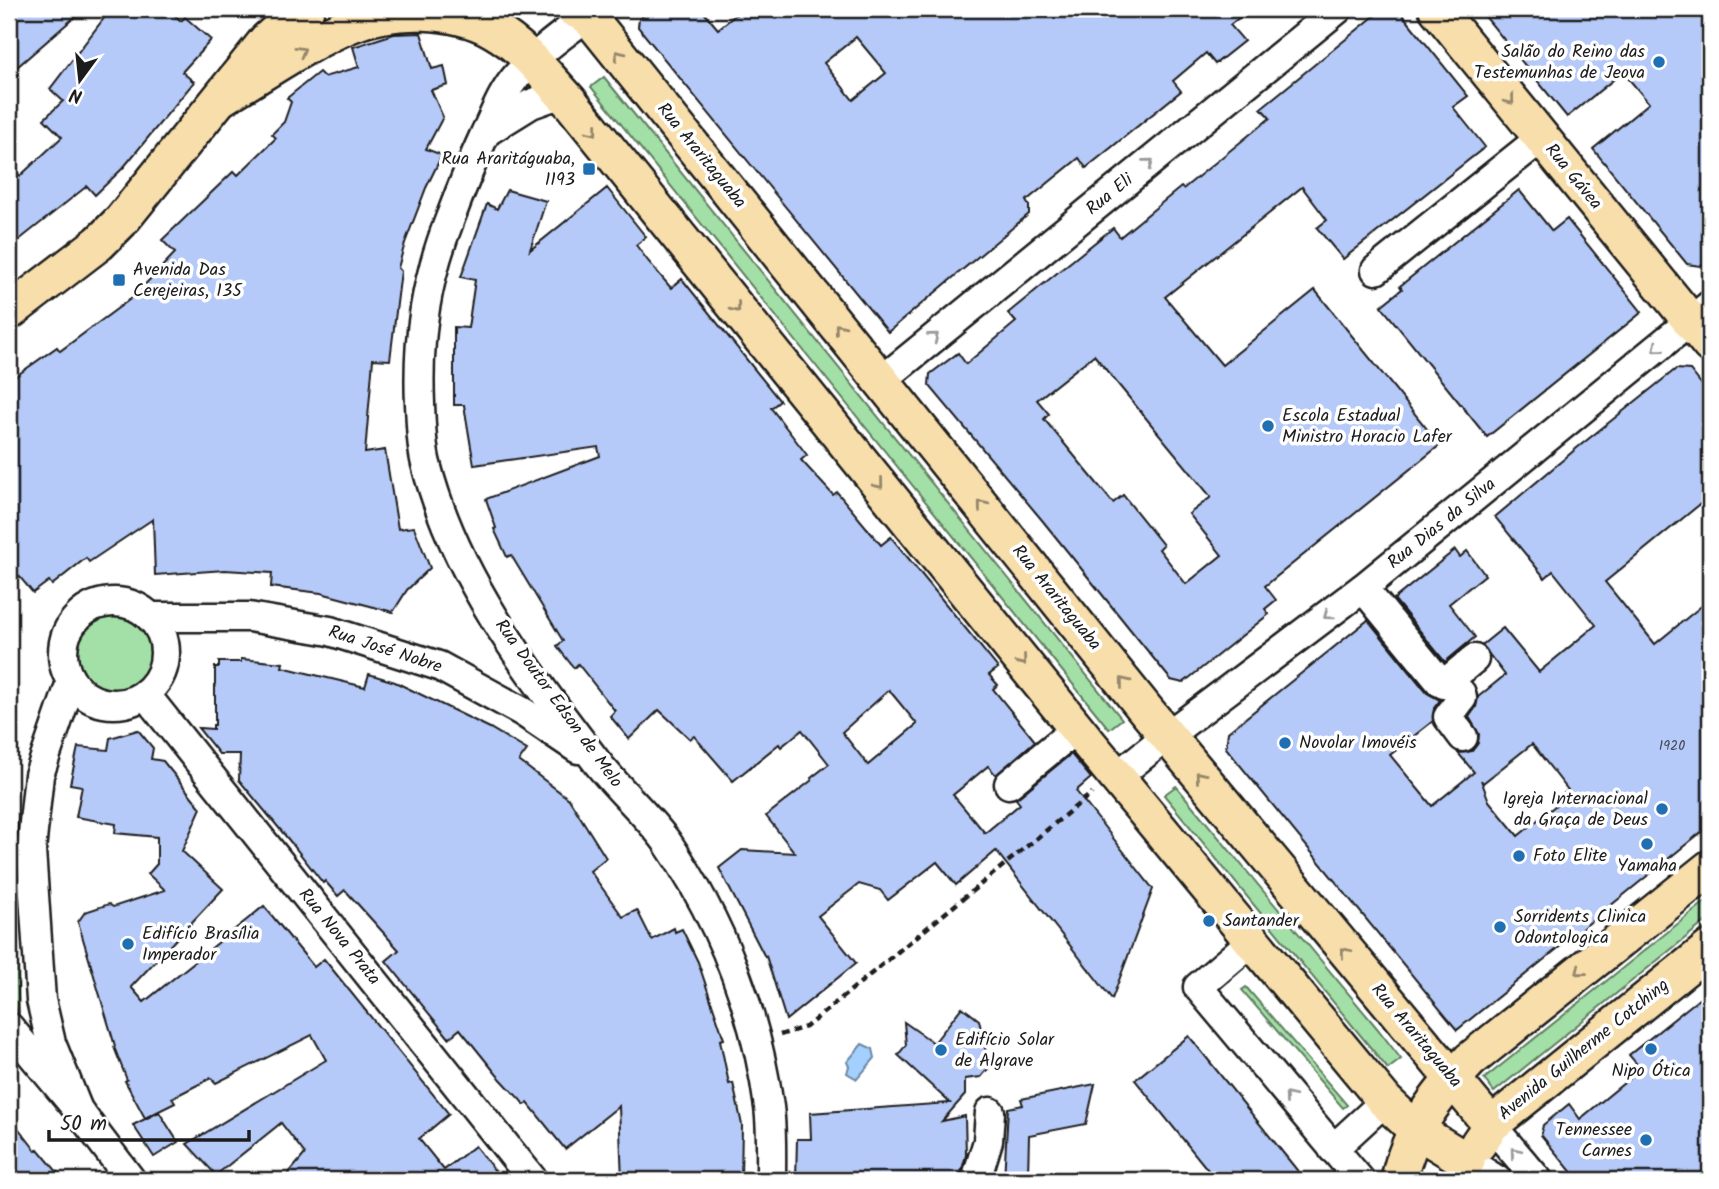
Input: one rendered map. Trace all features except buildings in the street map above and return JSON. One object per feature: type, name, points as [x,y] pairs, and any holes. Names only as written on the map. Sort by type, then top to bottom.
[{"type":"main road","points":[[9,312],[99,243],[121,221],[267,40],[295,15],[306,9]]},
{"type":"main road","name":"Rua Gávea","points":[[1437,9],[1541,138],[1704,324]]},
{"type":"main road","name":"Rua Araritaguaba","points":[[584,10],[1167,736],[1491,1125]]},
{"type":"main road","points":[[222,98],[311,45],[354,23],[397,14],[437,12],[466,18],[494,30],[533,60],[1116,777],[1385,1101],[1462,1170]]},
{"type":"main road","points":[[1399,1180],[1416,1130],[1451,1080],[1478,1053],[1710,867]]},
{"type":"main road","name":"Avenida Guilherme Cotching","points":[[1462,1170],[1491,1125],[1710,948]]},
{"type":"street","name":"Rua Eli","points":[[881,381],[1338,9]]},
{"type":"street","name":"Rua Doutor Edson de Melo","points":[[584,10],[513,79],[498,104],[471,164],[435,255],[425,298],[420,340],[419,381],[425,462],[449,531],[474,583],[506,639],[595,760],[666,841],[712,920],[734,967],[750,1014],[769,1109],[771,1180]]},
{"type":"street","points":[[486,132],[531,104],[562,93]]},
{"type":"street","points":[[1376,270],[1541,138]]},
{"type":"street","name":"Rua Dias da Silva","points":[[1116,777],[1704,324]]},
{"type":"street","points":[[1363,588],[1440,682],[1444,684],[1474,659]]},
{"type":"street","points":[[120,602],[136,607],[150,617],[160,631],[165,648],[163,666],[157,681],[145,694],[130,702],[97,702],[82,694],[71,682],[64,667],[62,650],[66,634],[75,619],[88,609],[103,603],[120,602]]},
{"type":"street","name":"Rua José Nobre","points":[[150,617],[249,617],[330,631],[439,666],[523,712],[595,760]]},
{"type":"street","points":[[1448,681],[1462,697],[1448,717],[1464,737]]},
{"type":"street","points":[[71,682],[39,775],[31,850],[41,1000],[51,1043],[78,1110]]},
{"type":"street","name":"Rua Nova Prata","points":[[145,694],[533,1180]]},
{"type":"street","points":[[1009,784],[1077,728]]},
{"type":"street","points":[[1252,941],[1198,986],[1360,1180]]},
{"type":"street","points":[[13,1032],[35,1037],[47,1026]]},
{"type":"street","points":[[13,1032],[78,1110],[131,1180]]},
{"type":"street","points":[[1333,1149],[1385,1101]]},
{"type":"street","points":[[976,1180],[988,1141],[990,1112]]},
{"type":"street","name":"Rua Araritaguaba","points":[[1491,1125],[1538,1180]]},
{"type":"street","points":[[1462,1170],[1497,1180]]},
{"type":"path","points":[[755,1042],[806,1027],[1094,792],[1116,777]]},
{"type":"green space","points":[[604,77],[1122,719],[1109,729],[591,87]]},
{"type":"green space","points":[[113,613],[128,616],[141,625],[150,638],[153,653],[150,668],[141,681],[128,690],[113,693],[98,690],[85,681],[76,668],[73,653],[76,638],[85,625],[98,616]]},
{"type":"green space","points":[[1176,786],[1401,1059],[1388,1069],[1164,795]]},
{"type":"green space","points":[[1710,898],[1710,918],[1494,1092],[1484,1079]]},
{"type":"green space","points":[[14,921],[19,1014],[9,998],[9,924]]},
{"type":"green space","points":[[1246,987],[1347,1105],[1343,1108],[1242,990]]},
{"type":"water","points":[[862,1044],[873,1049],[875,1058],[857,1079],[847,1073],[847,1062]]},
{"type":"place","name":"Salão do Reino das Testemunhas de Jeova","points":[[1659,62]]},
{"type":"place","name":"Rua Araritáguaba, 1193","points":[[589,169]]},
{"type":"place","name":"Avenida Das Cerejeiras, 135","points":[[119,280]]},
{"type":"place","name":"Escola Estadual Ministro Horacio Lafer","points":[[1268,426]]},
{"type":"place","name":"Novolar Imovéis","points":[[1285,743]]},
{"type":"place","name":"Igreja Internacional da Graça de Deus","points":[[1662,809]]},
{"type":"place","name":"Yamaha","points":[[1647,844]]},
{"type":"place","name":"Foto Elite","points":[[1519,856]]},
{"type":"place","name":"Santander","points":[[1209,921]]},
{"type":"place","name":"Sorridents Clinica Odontologica","points":[[1500,927]]},
{"type":"place","name":"Edifício Brasília Imperador","points":[[128,944]]},
{"type":"place","name":"Nipo Ótica","points":[[1651,1049]]},
{"type":"place","name":"Edifício Solar de Algrave","points":[[941,1050]]},
{"type":"place","name":"Tennessee Carnes","points":[[1646,1140]]}]
